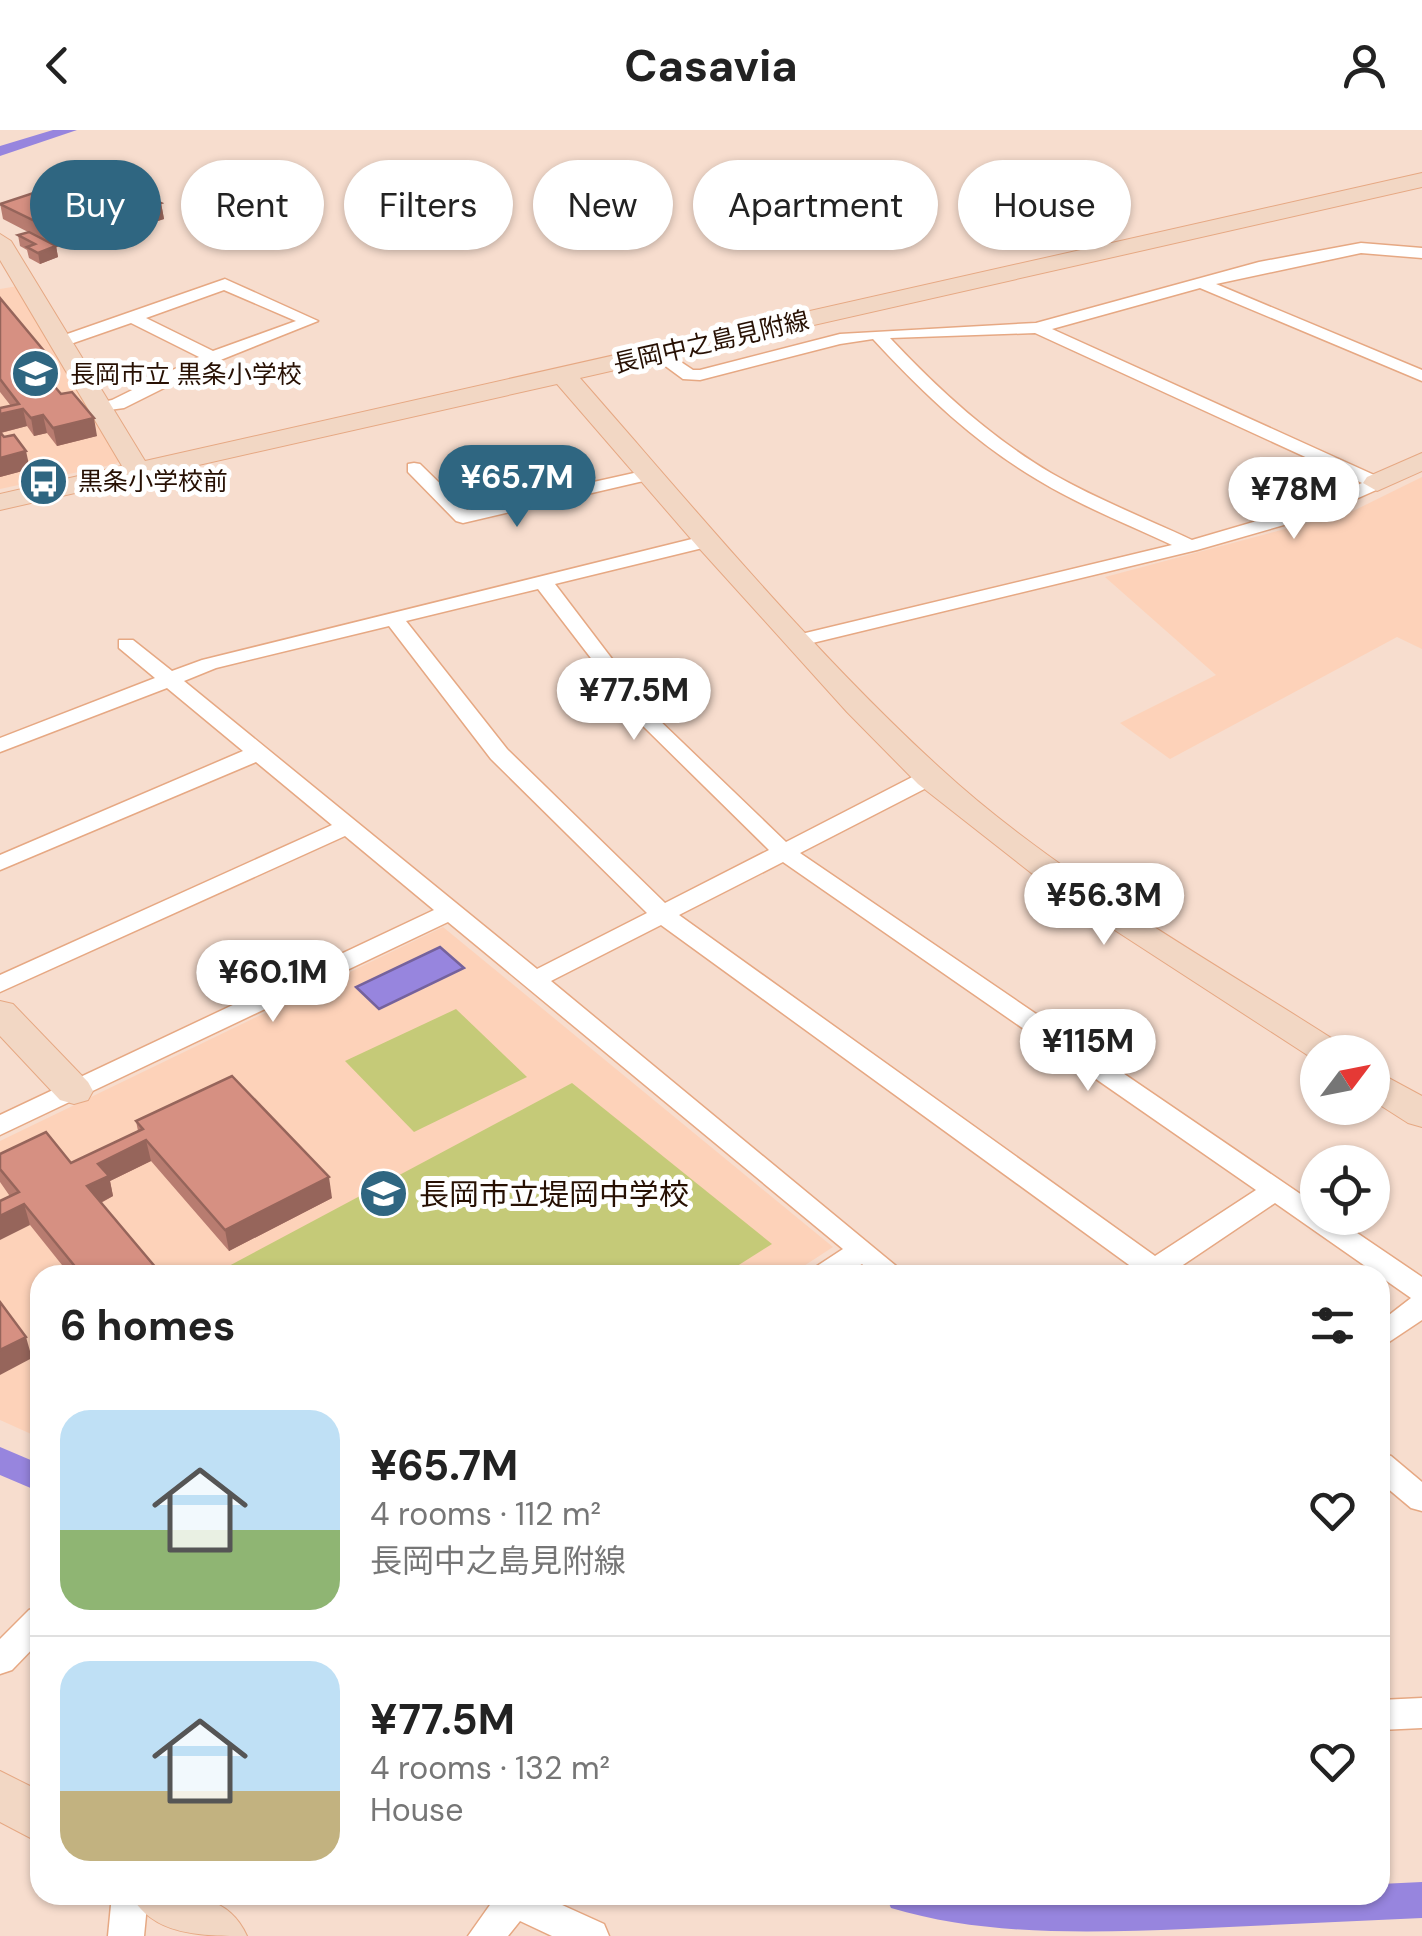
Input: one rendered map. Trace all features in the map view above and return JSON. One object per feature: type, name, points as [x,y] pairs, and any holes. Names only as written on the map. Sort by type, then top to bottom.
[{"type":"street","name":"長岡中之島見附線","points":[[0,502],[1422,180]]},
{"type":"street","points":[[0,241],[138,472]]},
{"type":"street","points":[[657,354],[688,375],[700,375],[840,339],[1037,328],[1199,282],[1361,248],[1422,253]]},
{"type":"street","points":[[1199,282],[1422,376]]},
{"type":"street","points":[[58,342],[225,284],[310,321],[212,356],[118,404],[100,408]]},
{"type":"street","points":[[132,317],[212,356]]},
{"type":"street","points":[[810,318],[840,339]]},
{"type":"street","points":[[1037,328],[1378,482]]},
{"type":"street","points":[[877,334],[920,381],[980,433],[1015,457],[1045,477],[1190,546]]},
{"type":"street","points":[[564,376],[708,541],[930,776],[1065,883],[1300,1035]]},
{"type":"street","points":[[800,640],[1190,546],[1314,510],[1422,461]]},
{"type":"street","points":[[414,468],[462,518],[652,474]]},
{"type":"street","points":[[0,746],[210,664],[708,541]]},
{"type":"street","points":[[544,583],[650,722],[784,852],[1383,1265]]},
{"type":"street","points":[[394,620],[500,754],[663,915],[1141,1265]]},
{"type":"street","points":[[126,644],[881,1265]]},
{"type":"street","points":[[0,863],[258,753]]},
{"type":"street","points":[[534,980],[930,776]]},
{"type":"street","points":[[0,984],[347,827]]},
{"type":"street","points":[[0,1126],[449,912]]},
{"type":"street","points":[[0,1013],[74,1091]]},
{"type":"street","points":[[1162,1265],[1276,1190]]},
{"type":"street","points":[[840,1265],[863,1250]]},
{"type":"street","points":[[1390,1270],[1422,1292]]},
{"type":"street","points":[[1390,1329],[1422,1305]]},
{"type":"street","points":[[1390,1473],[1422,1499]]},
{"type":"street","points":[[0,1660],[30,1630]]},
{"type":"street","points":[[0,1794],[30,1813]]},
{"type":"street","points":[[126,1936],[129,1905]]},
{"type":"street","points":[[173,1905],[220,1936]]},
{"type":"street","points":[[486,1936],[511,1905]]},
{"type":"street","points":[[531,1905],[591,1936]]},
{"type":"shaded area","name":"長岡市立 黒条小学校","points":[[18,286],[122,460],[0,489],[0,289]]},
{"type":"shaded area","points":[[1422,477],[1422,649],[1397,637],[1170,759],[1120,723],[1216,675],[1105,577],[1353,511]]},
{"type":"shaded area","name":"長岡市立堤岡中学校","points":[[443,927],[833,1247],[805,1265],[30,1265],[30,1434],[0,1420],[0,1141]]},
{"type":"shaded area","points":[[440,947],[464,968],[379,1009],[356,987]]},
{"type":"green space","points":[[456,1009],[527,1077],[414,1132],[345,1061]]},
{"type":"green space","points":[[572,1083],[772,1244],[739,1265],[231,1265]]},
{"type":"building","points":[[30,194],[30,219],[0,204]]},
{"type":"building","points":[[0,298],[50,358],[34,362],[61,394],[72,392],[94,418],[53,428],[43,415],[31,418],[23,409],[0,414],[0,408],[19,404],[0,379]]},
{"type":"building","points":[[0,432],[4,437],[14,435],[26,451],[0,458]]},
{"type":"building","points":[[232,1076],[329,1177],[225,1230],[146,1140],[98,1164],[109,1176],[87,1186],[154,1265],[74,1265],[24,1204],[0,1216],[0,1201],[19,1192],[0,1169],[0,1154],[46,1132],[71,1163],[143,1129],[136,1121]]},
{"type":"building","points":[[0,1302],[26,1337],[0,1350]]},
{"type":"waterway","points":[[0,151],[69,130]]},
{"type":"waterway","points":[[0,1460],[30,1474]]},
{"type":"waterway","points":[[1390,1901],[1422,1900]]},
{"type":"waterway","points":[[939,1905],[1036,1915],[1309,1905]]},
{"type":"place","name":"長岡市立 黒条小学校","points":[[35,374]]},
{"type":"place","name":"黒条小学校前","points":[[43,481]]},
{"type":"place","name":"長岡市立堤岡中学校","points":[[384,1194]]}]
